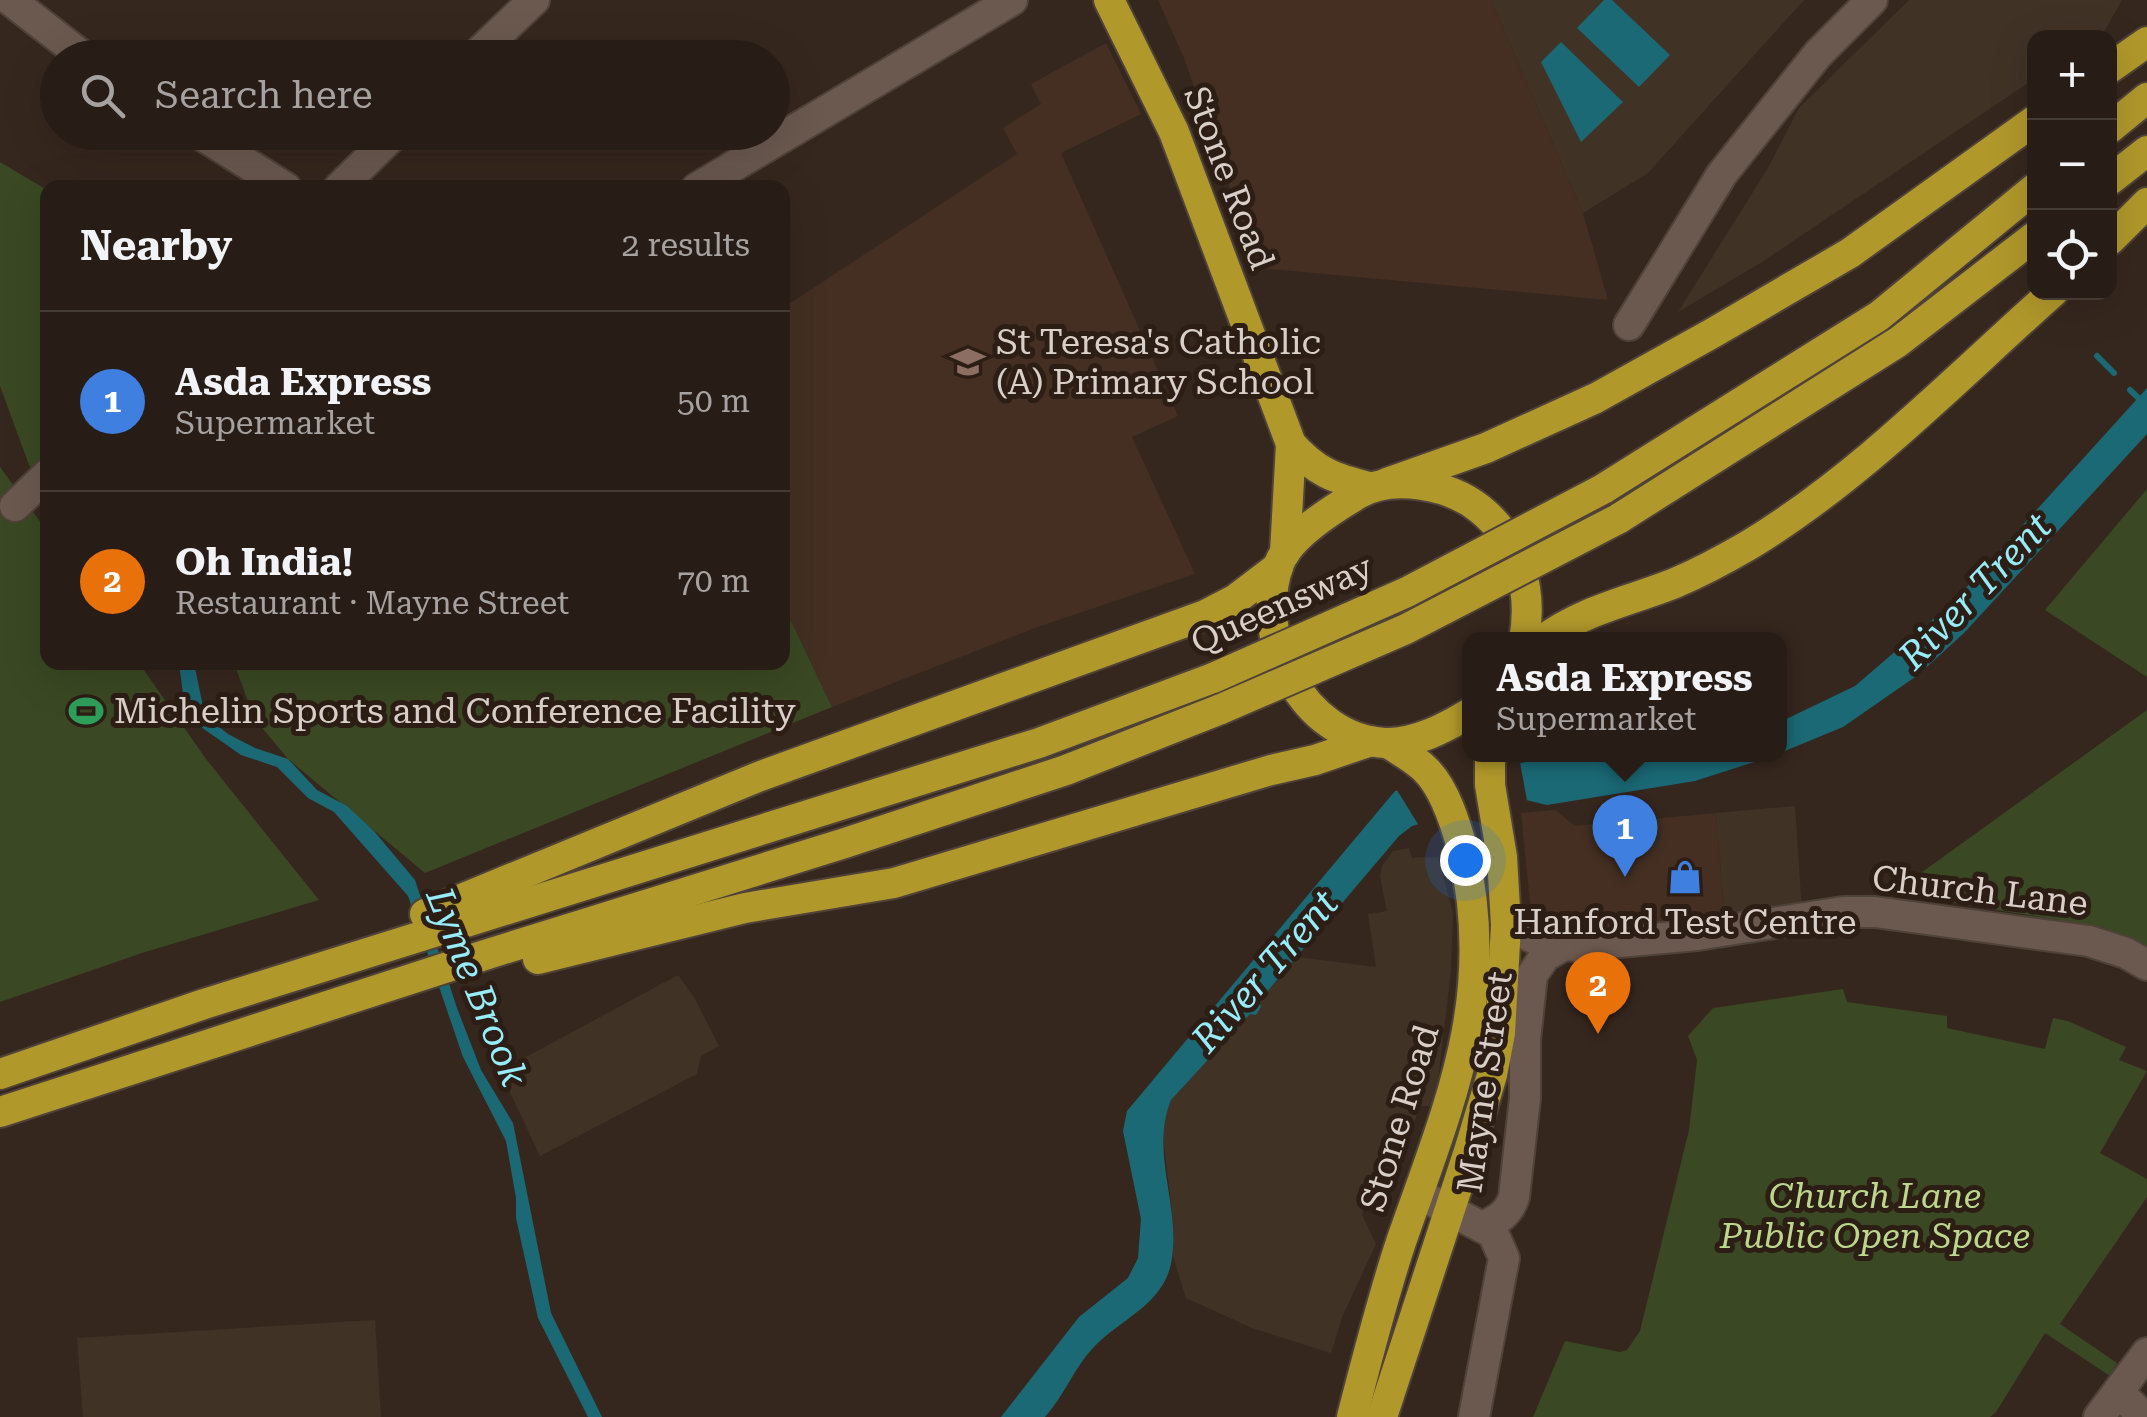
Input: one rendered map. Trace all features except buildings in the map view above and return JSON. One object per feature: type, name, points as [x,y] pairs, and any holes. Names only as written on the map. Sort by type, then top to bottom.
[{"type":"highway","name":"Stone Road","points":[[1109,0],[1174,132],[1291,444],[1273,621],[1280,660],[1288,677],[1322,716],[1426,769],[1454,824],[1472,896],[1473,992],[1454,1093],[1400,1244],[1352,1417]]},
{"type":"highway","points":[[2117,63],[2147,42]]},
{"type":"highway","points":[[2117,122],[2147,98]]},
{"type":"highway","points":[[0,1074],[243,992],[473,907],[758,777],[1205,615],[1236,599],[1326,513],[1378,485],[1486,448],[1596,398],[1850,253],[2027,126]]},
{"type":"highway","points":[[2117,175],[2147,151]]},
{"type":"highway","name":"Queensway","points":[[473,907],[1039,743],[1214,678],[1407,592],[1603,489],[1879,316],[2027,195]]},
{"type":"highway","points":[[2117,233],[2147,203]]},
{"type":"highway","name":"Queensway","points":[[491,963],[1066,770],[1220,709],[1406,628],[1618,519],[1898,342],[2027,242]]},
{"type":"highway","points":[[1555,632],[1578,616],[1715,565],[1755,541],[1840,481],[2044,300]]},
{"type":"highway","points":[[1291,444],[1312,467],[1378,485],[1406,484],[1443,491],[1479,508],[1511,544],[1526,586],[1525,632]]},
{"type":"highway","points":[[0,1112],[255,1030],[491,963],[745,908],[894,883],[1272,770],[1379,742],[1409,742],[1462,717]]},
{"type":"highway","name":"Stone Road","points":[[1382,1417],[1492,1075],[1500,1033],[1506,924],[1489,762]]},
{"type":"street","points":[[10,0],[62,40]]},
{"type":"street","points":[[492,40],[534,0]]},
{"type":"street","points":[[790,132],[1012,0]]},
{"type":"street","points":[[1629,325],[1722,174],[1818,54],[1872,0]]},
{"type":"street","points":[[226,150],[273,180]]},
{"type":"street","points":[[348,180],[378,150]]},
{"type":"street","points":[[709,180],[760,150]]},
{"type":"street","name":"Church Lane","points":[[1506,924],[1561,947],[1698,935],[1843,912],[1875,912],[2089,940],[2147,965]]},
{"type":"street","name":"Mayne Street","points":[[1483,1227],[1496,1221],[1514,1197],[1532,975],[1544,956],[1561,947]]},
{"type":"street","name":"Mayne Street","points":[[1419,1194],[1483,1227],[1498,1240],[1504,1258],[1474,1417]]},
{"type":"street","points":[[2098,1417],[2147,1353]]},
{"type":"street","points":[[2118,1392],[2144,1417]]},
{"type":"shaded area","points":[[1158,0],[1491,0],[1583,213],[1608,300],[1258,268],[1184,58]]},
{"type":"shaded area","points":[[1491,0],[1804,0],[1648,173],[1583,213]]},
{"type":"shaded area","points":[[1909,0],[2122,0],[2105,30],[2027,30],[2027,84],[1762,262],[1678,312],[1768,168],[1799,108]]},
{"type":"shaded area","name":"St Teresa's Catholic (A) Primary School","points":[[1106,43],[1141,114],[1061,153],[1178,416],[1132,437],[1195,574],[1035,628],[832,707],[790,619],[790,303],[1017,154],[1003,128],[1041,104],[1031,84]]},
{"type":"shaded area","points":[[1795,806],[1802,911],[1725,919],[1716,813]]},
{"type":"shaded area","points":[[1555,810],[1575,826],[1716,813],[1725,919],[1565,935],[1532,923],[1521,813]]},
{"type":"shaded area","points":[[1409,848],[1412,858],[1438,857],[1453,913],[1451,971],[1438,1080],[1430,1106],[1421,1106],[1407,1139],[1385,1150],[1362,1215],[1376,1244],[1343,1315],[1331,1353],[1252,1328],[1186,1298],[1173,1256],[1162,1126],[1171,1100],[1297,957],[1376,967],[1368,914],[1387,911],[1380,876],[1382,866],[1393,851]]},
{"type":"shaded area","points":[[678,975],[719,1046],[701,1056],[697,1074],[540,1156],[500,1071]]},
{"type":"shaded area","points":[[375,1320],[381,1417],[83,1417],[77,1338]]},
{"type":"green space","points":[[0,162],[40,186],[37,474],[29,465],[0,386]]},
{"type":"green space","name":"Michelin Sports and Conference Facility","points":[[0,467],[40,521],[40,670],[144,670],[206,759],[319,900],[142,953],[0,1002]]},
{"type":"green space","points":[[2147,489],[2147,677],[2045,610]]},
{"type":"green space","points":[[790,619],[832,707],[425,873],[288,759],[254,718],[237,670],[790,670]]},
{"type":"green space","points":[[2147,710],[2147,946],[2102,927],[1893,893]]},
{"type":"green space","name":"Church Lane Public Open Space","points":[[1843,989],[1847,1002],[1947,1016],[1947,1028],[2045,1049],[2053,1018],[2068,1021],[2126,1047],[2119,1060],[2147,1071],[2100,1153],[2147,1179],[2147,1197],[2060,1324],[2117,1363],[2110,1376],[2045,1333],[1990,1417],[1533,1417],[1565,1341],[1620,1352],[1627,1350],[1640,1331],[1689,1130],[1697,1060],[1688,1036],[1713,1008]]},
{"type":"water","points":[[1604,0],[1612,0],[1670,55],[1639,87],[1577,28]]},
{"type":"water","points":[[1561,42],[1623,102],[1581,142],[1541,62]]},
{"type":"water","name":"River Trent","points":[[2147,388],[2147,434],[1964,633],[1918,675],[1843,727],[1787,750],[1787,719],[1855,686],[1954,601]]},
{"type":"water","points":[[180,670],[195,670],[204,711],[213,722],[255,748],[288,759],[317,790],[347,806],[374,831],[415,880],[481,1070],[513,1123],[551,1313],[602,1417],[588,1417],[538,1318],[516,1218],[506,1141],[463,1057],[408,896],[334,812],[308,798],[277,767],[241,755],[201,727],[183,694]]},
{"type":"water","name":"River Trent","points":[[1526,762],[1754,762],[1695,781],[1547,805],[1518,798],[1412,826],[1399,836],[1259,1001],[1261,1007],[1256,1015],[1250,1014],[1171,1100],[1163,1139],[1172,1218],[1172,1258],[1161,1287],[1141,1309],[1093,1348],[1045,1417],[1001,1417],[1079,1317],[1128,1278],[1138,1258],[1141,1219],[1123,1131],[1127,1111],[1395,791]]},
{"type":"pier","points":[[1498,762],[1520,762],[1528,806],[1518,803],[1421,829],[1395,787]]},
{"type":"waterway","points":[[2097,356],[2114,373]]},
{"type":"waterway","points":[[2130,390],[2147,406]]},
{"type":"place","name":"St Teresa's Catholic (A) Primary School","points":[[968,362]]},
{"type":"place","name":"Michelin Sports and Conference Facility","points":[[86,711]]},
{"type":"place","name":"Asda Express","points":[[1625,877]]},
{"type":"place","name":"Hanford Test Centre","points":[[1685,877]]},
{"type":"place","name":"Oh India!","points":[[1598,1034]]},
{"type":"water label","name":"Lyme Brook","points":[[477,987]]}]
